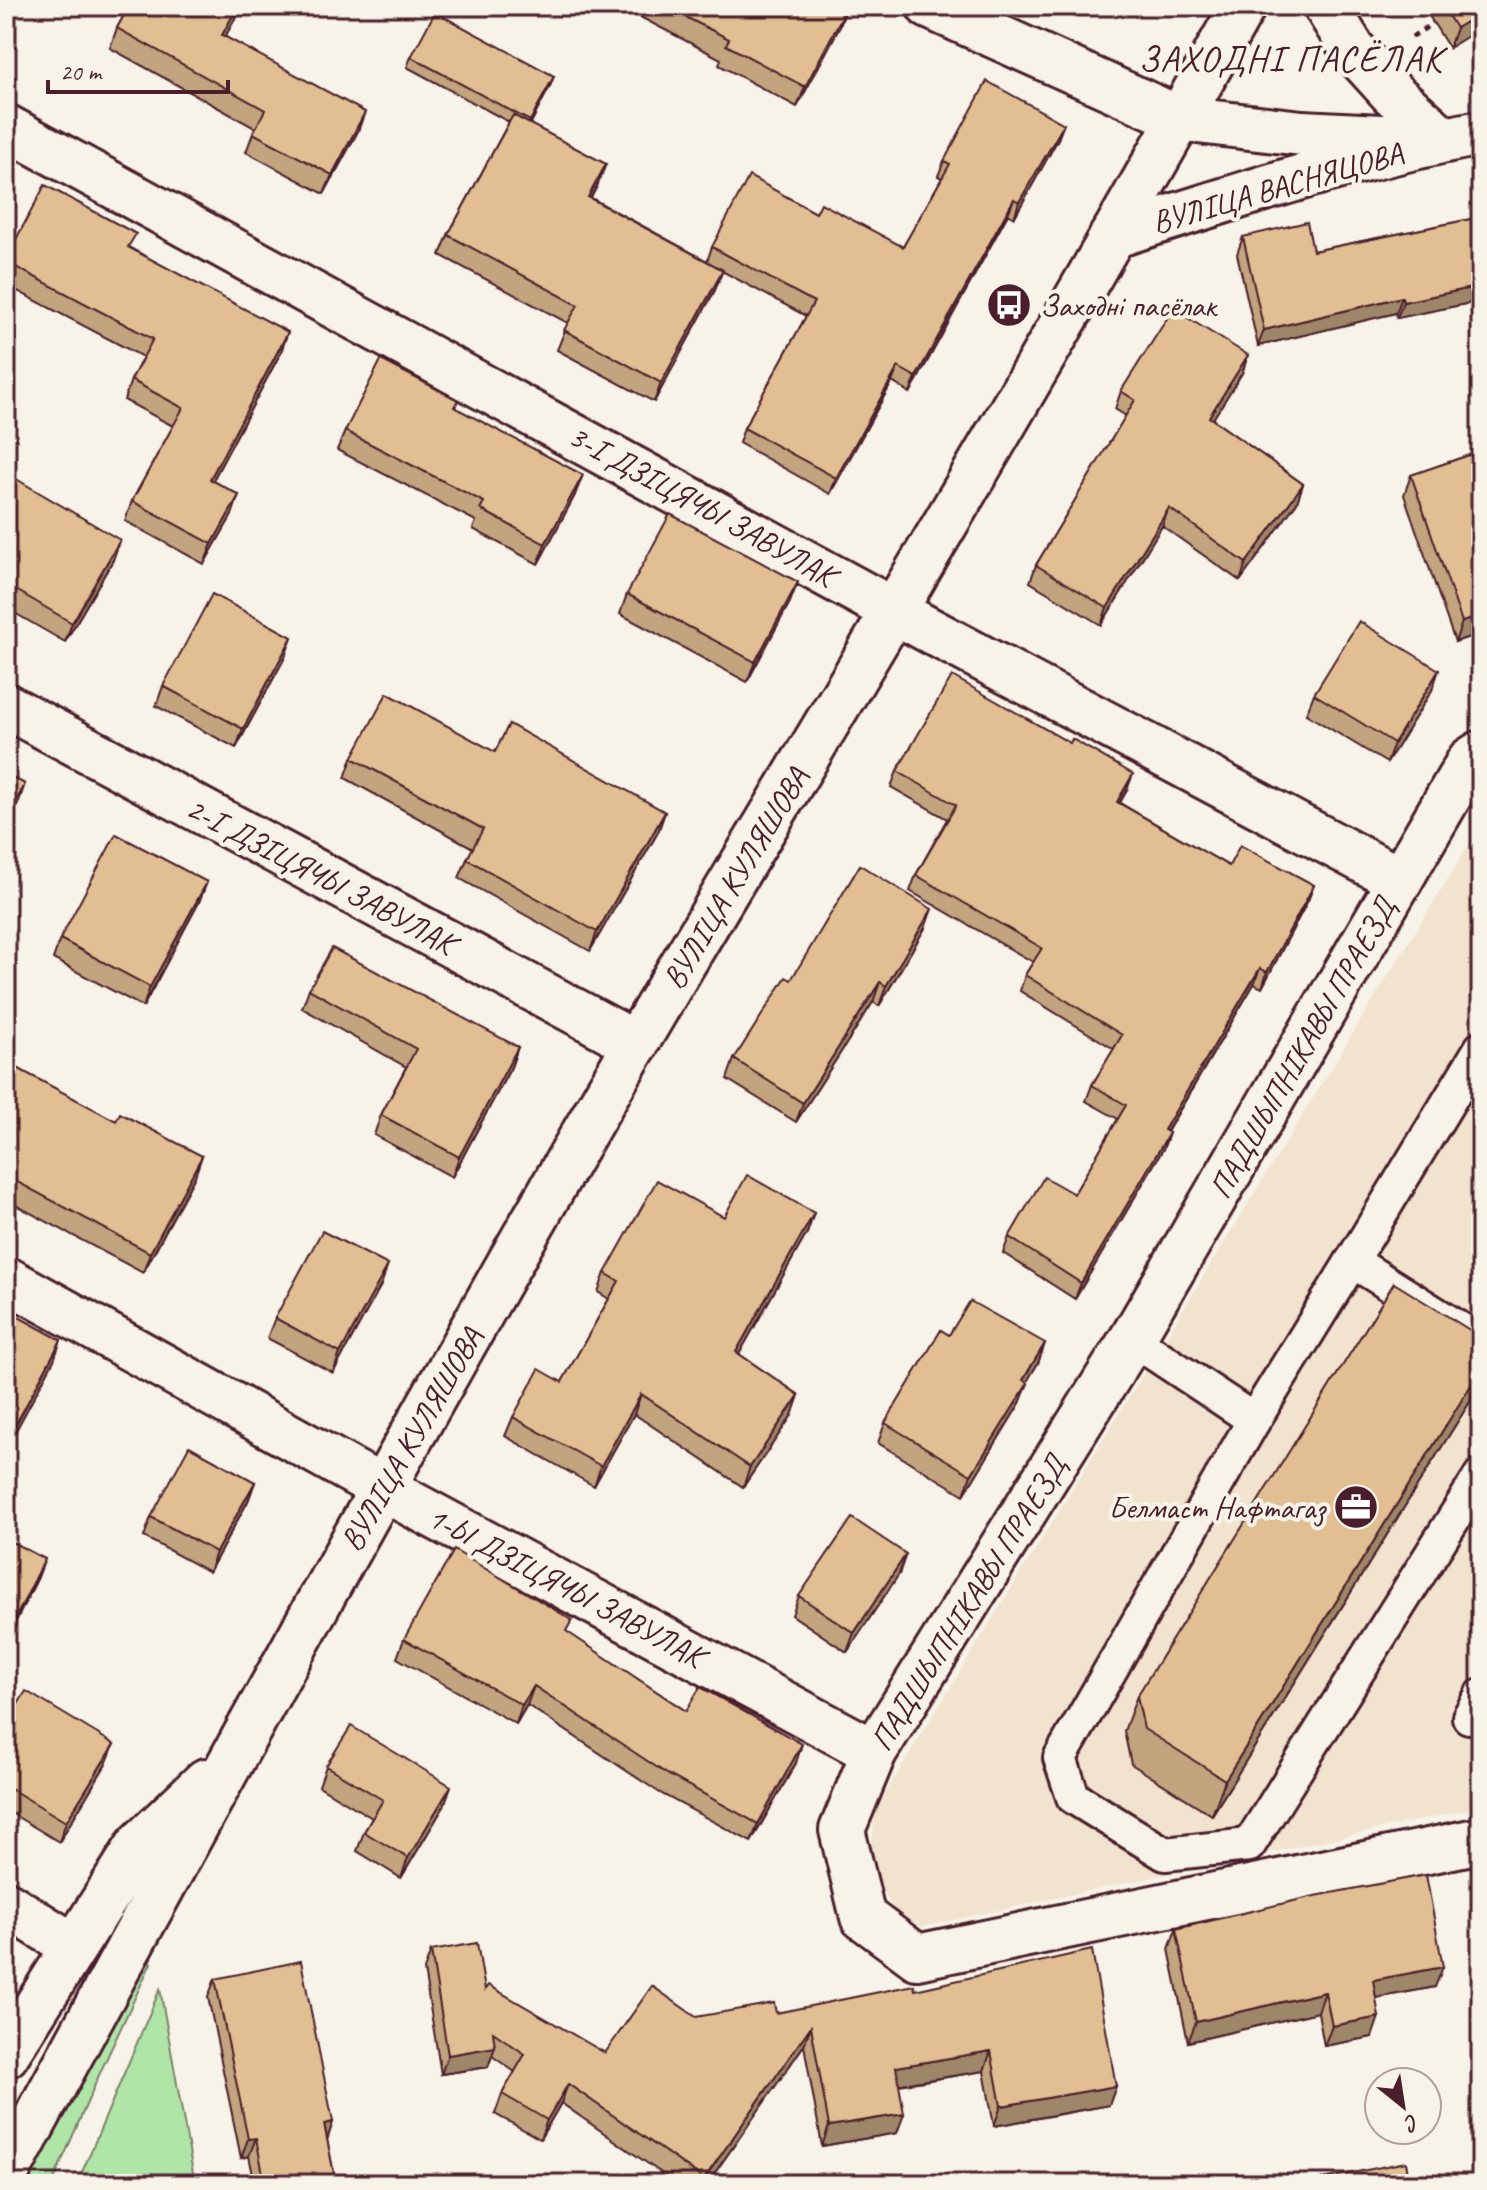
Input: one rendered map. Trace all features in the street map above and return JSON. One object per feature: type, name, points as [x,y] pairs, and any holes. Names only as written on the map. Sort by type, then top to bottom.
[{"type":"street","name":"ВУЛІЦА ВАСНЯЦОВА","points":[[929,6],[1180,119],[1302,133],[1462,136]]},
{"type":"street","name":"ВУЛІЦА КУЛЯШОВА","points":[[6,2174],[382,1488],[636,1044],[895,610],[1243,6]]},
{"type":"street","name":"ВУЛІЦА ВАСНЯЦОВА","points":[[1326,6],[1353,50],[1392,93],[1462,136]]},
{"type":"street","name":"3-І ДЗІЦЯЧЫ ЗАВУЛАК","points":[[6,127],[895,610],[1400,880]]},
{"type":"street","name":"ВУЛІЦА ВАСНЯЦОВА","points":[[1112,236],[1296,179],[1462,136]]},
{"type":"street","name":"2-І ДЗІЦЯЧЫ ЗАВУЛАК","points":[[6,706],[636,1044]]},
{"type":"street","name":"ПАДШЫПНІКАВЫ ПРАЕЗД","points":[[1481,753],[1470,760],[1132,1339],[874,1752],[842,1830],[863,1917],[917,1957],[1481,1840]]},
{"type":"street","name":"1-Ы ДЗІЦЯЧЫ ЗАВУЛАК","points":[[6,1279],[382,1488],[874,1752]]},
{"type":"street","name":"ВУЛІЦА КУЛЯШОВА","points":[[6,2055],[139,1845],[234,1754]]},
{"type":"street","points":[[6,1904],[73,1946]]},
{"type":"lane","points":[[1481,1048],[1254,1420],[1060,1758],[1073,1797],[1165,1854],[1249,1845],[1481,1475]]},
{"type":"lane","points":[[1352,1261],[1481,1342]]},
{"type":"lane","points":[[1132,1339],[1254,1420]]},
{"type":"shaded area","points":[[1481,825],[1481,1807],[921,1927],[894,1910],[870,1866],[875,1810]]},
{"type":"green space","points":[[136,1955],[151,1963],[52,2184],[22,2184]]},
{"type":"green space","points":[[160,1989],[195,2184],[77,2184]]},
{"type":"building","points":[[129,6],[238,6],[222,35],[365,112],[332,175],[253,133],[265,110],[117,28]]},
{"type":"building","points":[[664,6],[842,6],[846,9],[805,87],[726,45],[729,39]]},
{"type":"building","points":[[1442,6],[1481,6],[1481,13],[1456,28]]},
{"type":"building","points":[[435,12],[554,76],[530,121],[411,57]]},
{"type":"building","points":[[987,81],[1064,124],[1019,202],[1014,199],[916,377],[898,367],[836,478],[744,428],[814,302],[712,247],[749,176],[816,213],[821,203],[903,247],[950,164],[944,161]]},
{"type":"building","points":[[513,115],[606,164],[588,197],[723,270],[661,383],[564,330],[578,305],[448,235]]},
{"type":"building","points":[[45,185],[136,234],[128,247],[288,332],[210,479],[239,495],[212,544],[132,501],[183,408],[131,380],[153,339],[6,262]]},
{"type":"building","points":[[1481,217],[1481,286],[1403,302],[1402,297],[1264,330],[1243,237],[1307,222],[1313,251]]},
{"type":"building","points":[[1173,309],[1248,355],[1209,417],[1303,484],[1246,563],[1169,508],[1107,608],[1036,565],[1135,400],[1121,391]]},
{"type":"building","points":[[381,360],[458,400],[454,407],[583,475],[545,544],[480,509],[484,502],[345,431]]},
{"type":"building","points":[[1481,451],[1481,616],[1462,622],[1411,475]]},
{"type":"building","points":[[6,473],[120,540],[72,623],[6,584]]},
{"type":"building","points":[[670,514],[798,582],[755,662],[627,594]]},
{"type":"building","points":[[212,594],[292,637],[243,729],[163,686]]},
{"type":"building","points":[[1359,621],[1439,670],[1394,743],[1314,694]]},
{"type":"building","points":[[952,676],[1070,743],[1072,739],[1133,774],[1117,802],[1229,866],[1240,845],[1314,885],[1267,972],[1260,968],[1164,1130],[1169,1133],[1081,1283],[1009,1237],[1044,1177],[1074,1194],[1126,1105],[1092,1085],[1122,1035],[1025,975],[1042,948],[916,875],[956,805],[897,771]]},
{"type":"building","points":[[387,693],[495,752],[509,724],[665,812],[597,932],[467,859],[483,829],[352,758]]},
{"type":"building","points":[[6,774],[25,784],[6,820]]},
{"type":"building","points":[[116,834],[207,882],[150,987],[60,939]]},
{"type":"building","points":[[860,865],[932,909],[886,986],[880,982],[803,1103],[734,1059],[786,977],[791,980]]},
{"type":"building","points":[[332,948],[518,1047],[459,1157],[381,1115],[416,1049],[309,989]]},
{"type":"building","points":[[6,1062],[116,1121],[120,1113],[202,1156],[150,1253],[12,1179],[6,1184]]},
{"type":"building","points":[[747,1175],[814,1213],[736,1352],[799,1395],[750,1467],[641,1394],[601,1466],[513,1417],[539,1369],[562,1382],[619,1281],[605,1273],[657,1180],[724,1217]]},
{"type":"building","points":[[322,1231],[388,1265],[340,1353],[275,1318]]},
{"type":"building","points":[[1394,1283],[1481,1337],[1481,1369],[1225,1780],[1144,1729],[1137,1696]]},
{"type":"building","points":[[970,1301],[1045,1343],[1023,1380],[1028,1383],[971,1475],[885,1423],[941,1330],[949,1335]]},
{"type":"building","points":[[6,1310],[61,1340],[9,1437],[6,1435]]},
{"type":"building","points":[[189,1446],[255,1482],[216,1552],[151,1517]]},
{"type":"building","points":[[852,1518],[906,1554],[854,1633],[799,1596]]},
{"type":"building","points":[[6,1539],[45,1559],[11,1627],[6,1624]]},
{"type":"building","points":[[454,1550],[572,1620],[566,1631],[686,1711],[700,1687],[802,1744],[758,1824],[667,1774],[534,1686],[522,1705],[404,1639]]},
{"type":"building","points":[[26,1691],[114,1744],[66,1822],[6,1786],[6,1724]]},
{"type":"building","points":[[351,1726],[451,1786],[408,1858],[364,1832],[383,1800],[326,1766]]},
{"type":"building","points":[[1426,1875],[1443,1967],[1373,1980],[1379,2017],[1332,2026],[1325,1992],[1196,2022],[1176,1929],[1310,1897]]},
{"type":"building","points":[[477,1943],[485,1990],[488,1985],[605,2053],[652,1986],[696,2017],[774,2003],[776,2013],[914,1985],[915,1990],[1092,1950],[1116,2086],[1001,2106],[991,2051],[896,2067],[904,2114],[829,2126],[811,2026],[704,2179],[568,2084],[547,2120],[502,2094],[525,2054],[493,2032],[495,2047],[448,2055],[431,1951]]},
{"type":"building","points":[[301,1961],[333,2122],[324,2124],[336,2184],[265,2184],[256,2138],[248,2139],[215,1979]]},
{"type":"building","points":[[1406,2162],[1410,2184],[1303,2184],[1303,2183]]},
{"type":"place","name":"Заходні пасёлак","points":[[1009,305]]},
{"type":"place","name":"Белмаст Нафтагаз","points":[[1356,1507]]},
{"type":"district","name":"ЗАХОДНІ ПАСЁЛАК","points":[[1291,58]]}]
